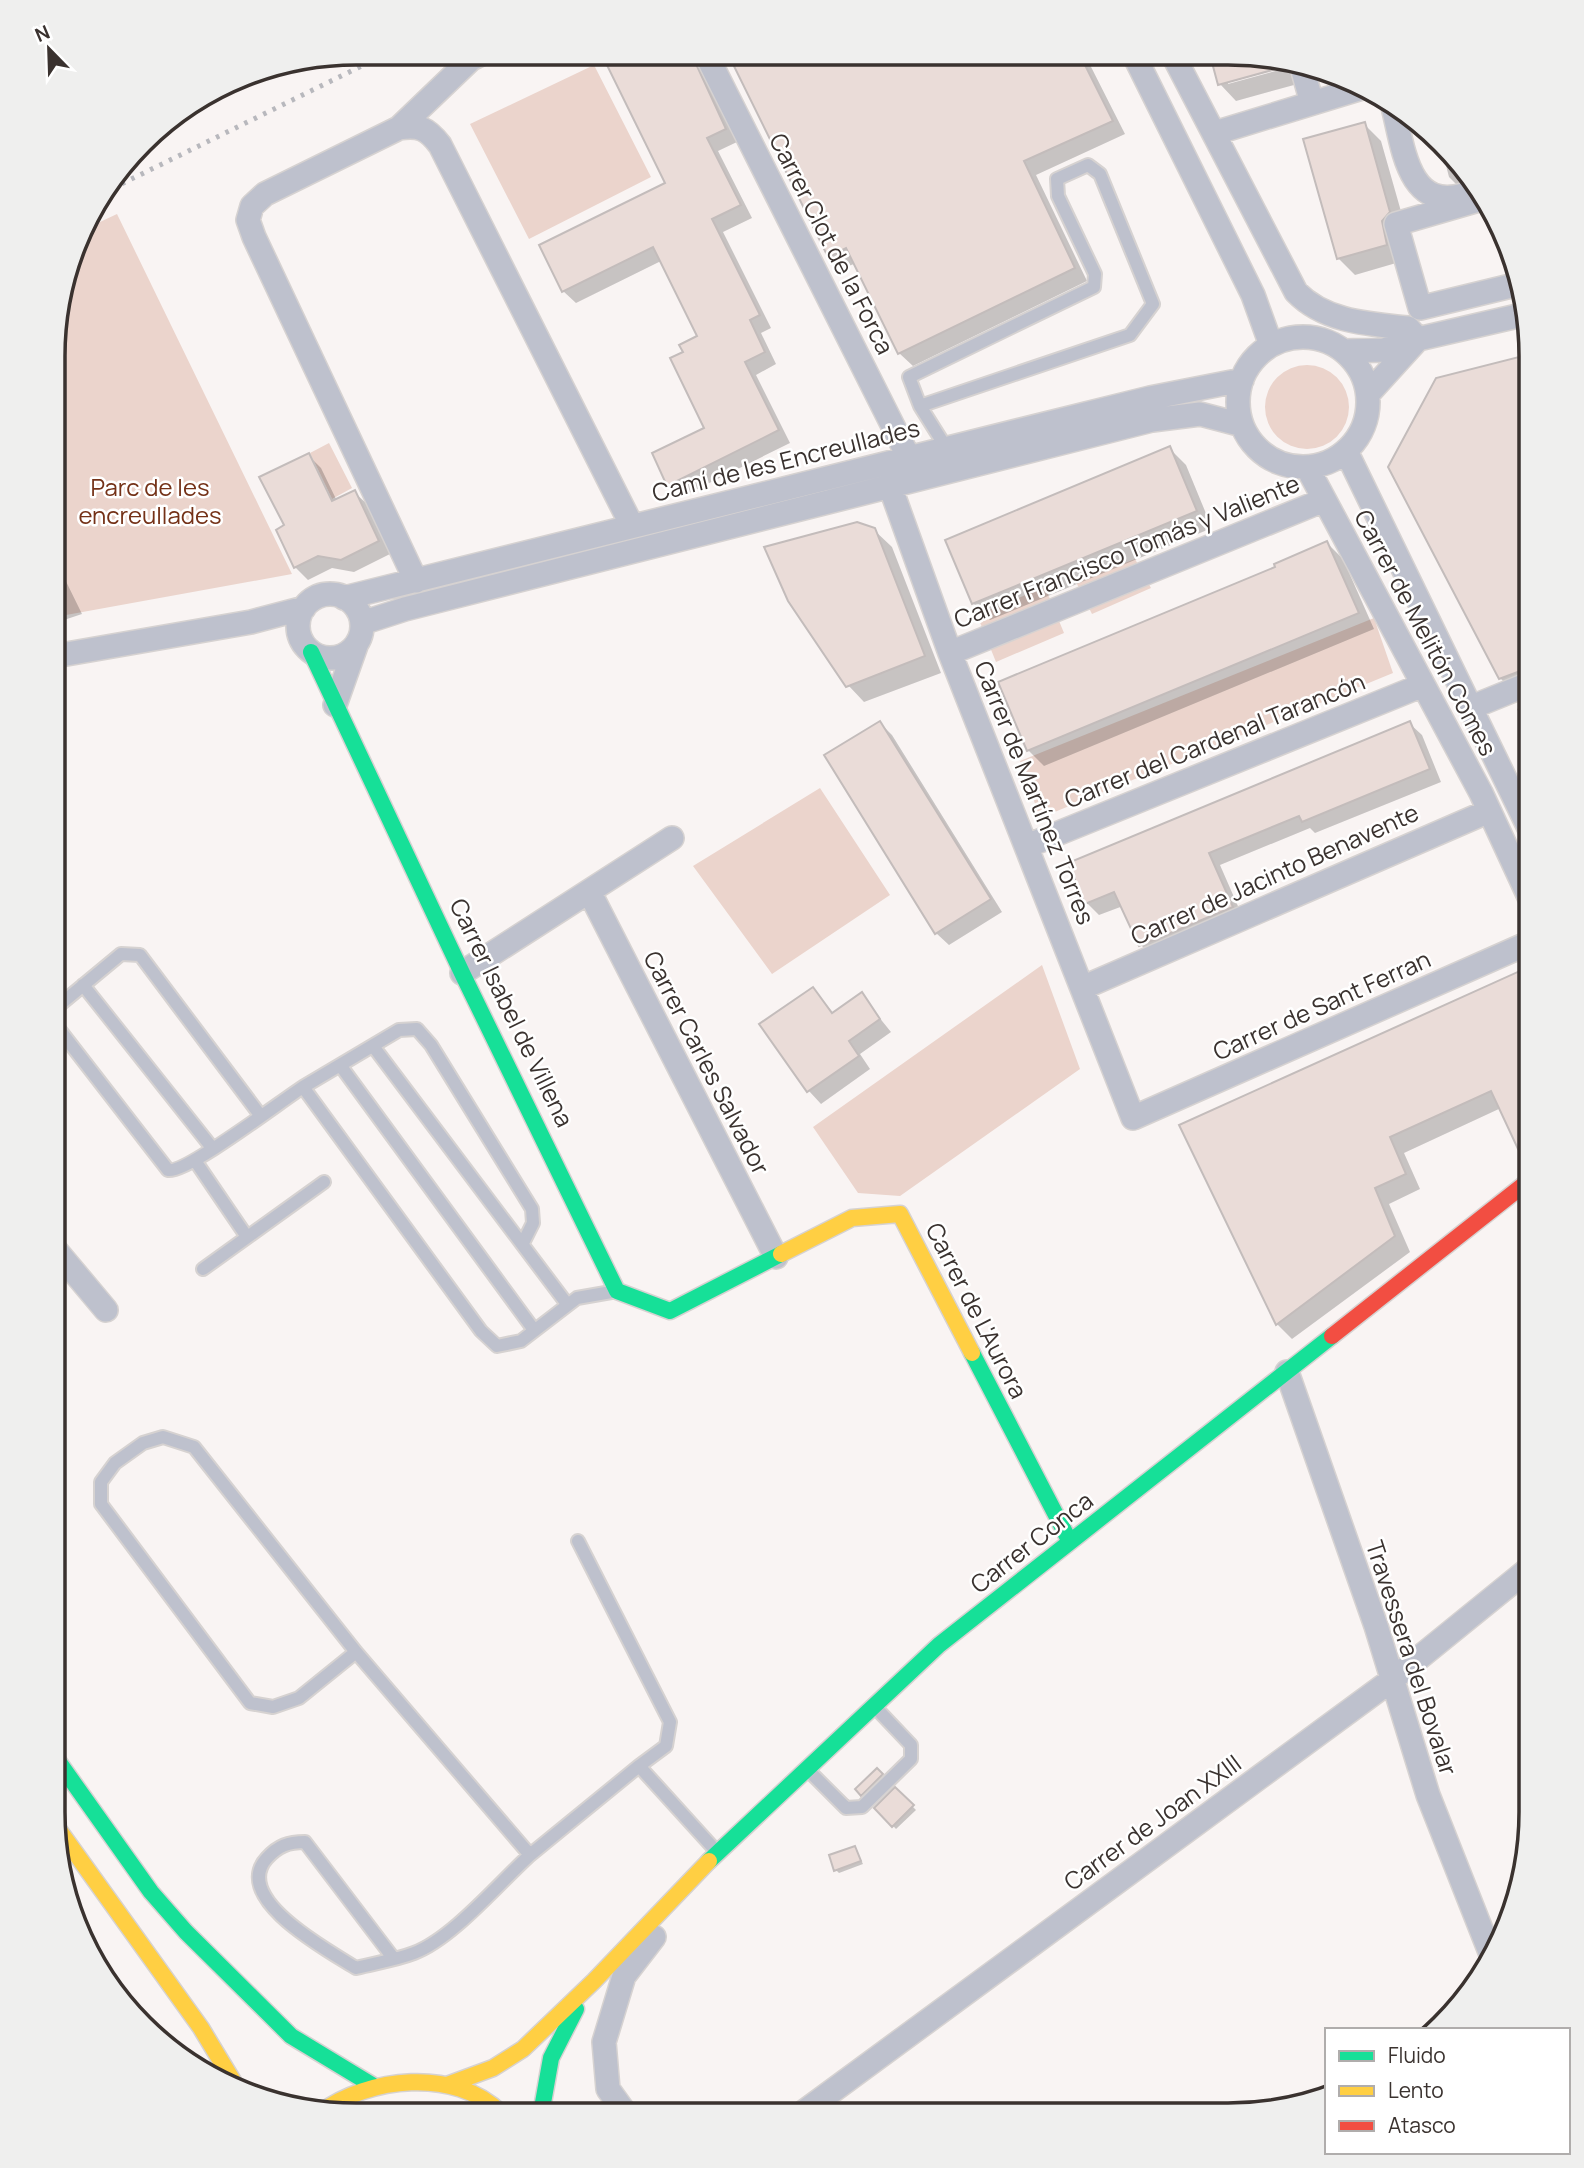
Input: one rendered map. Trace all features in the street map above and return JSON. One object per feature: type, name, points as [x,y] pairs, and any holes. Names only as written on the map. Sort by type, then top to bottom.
[{"type":"street","points":[[399,128],[465,65]]},
{"type":"street","name":"Carrer Clot de la Forca","points":[[712,65],[909,458]]},
{"type":"street","points":[[1139,65],[1253,295],[1271,345]]},
{"type":"street","points":[[1180,65],[1289,281],[1305,302],[1327,314],[1349,320],[1408,328],[1418,339]]},
{"type":"street","points":[[1304,75],[1312,103]]},
{"type":"street","points":[[1215,133],[1350,92]]},
{"type":"street","points":[[1397,119],[1416,184],[1434,198],[1448,200],[1470,194]]},
{"type":"street","points":[[416,581],[278,292],[248,220],[251,206],[265,194],[399,128],[416,125],[430,132],[440,145],[632,526]]},
{"type":"street","points":[[1474,201],[1395,224],[1420,308],[1511,286]]},
{"type":"street","points":[[1343,351],[1384,350],[1418,339],[1517,316]]},
{"type":"street","points":[[1308,337],[1327,341],[1343,351],[1364,378],[1368,394],[1363,425],[1346,451],[1328,462],[1307,467],[1286,465],[1268,457],[1252,443],[1242,425],[1238,403],[1242,380],[1256,356],[1271,345],[1289,338],[1308,337]]},
{"type":"street","points":[[1368,394],[1418,339]]},
{"type":"street","name":"Camí de les Encreullades","points":[[344,598],[1150,398],[1242,380]]},
{"type":"street","name":"Camí de les Encreullades","points":[[359,633],[418,605],[1180,414],[1200,414],[1242,425]]},
{"type":"street","name":"Carrer de Melitón Comes","points":[[1346,451],[1519,807]]},
{"type":"street","name":"Carrer de Melitón Comes","points":[[1307,467],[1489,811],[1519,875]]},
{"type":"street","name":"Carrer de Martínez Torres","points":[[890,486],[950,653],[1133,1118]]},
{"type":"street","name":"Carrer Francisco Tomás y Valiente","points":[[950,653],[1324,500]]},
{"type":"street","points":[[65,654],[251,622],[304,608],[324,595],[344,598],[353,604],[359,633],[335,705]]},
{"type":"street","points":[[304,608],[298,625],[307,647]]},
{"type":"street","points":[[251,622],[331,658],[341,656],[359,633]]},
{"type":"street","name":"Carrer Isabel de Villena","points":[[307,647],[617,1291]]},
{"type":"street","name":"Carrer del Cardenal Tarancón","points":[[1027,846],[1423,685]]},
{"type":"street","points":[[1472,707],[1519,688]]},
{"type":"street","name":"Carrer de Jacinto Benavente","points":[[1082,988],[1489,811]]},
{"type":"street","points":[[462,973],[672,838]]},
{"type":"street","name":"Carrer Carles Salvador","points":[[590,893],[776,1257]]},
{"type":"street","name":"Carrer de Sant Ferran","points":[[1133,1118],[1519,947]]},
{"type":"street","name":"Carrer Conca","points":[[447,2085],[493,2068],[523,2049],[594,1981],[716,1855],[939,1645],[1519,1189]]},
{"type":"street","name":"Carrer de L'Aurora","points":[[617,1291],[670,1311],[852,1218],[900,1214],[1070,1542]]},
{"type":"street","points":[[65,1261],[106,1310]]},
{"type":"street","name":"Travessera del Bovalar","points":[[1287,1373],[1393,1679],[1428,1795],[1487,1945]]},
{"type":"street","name":"Carrer de Joan XXIII","points":[[816,2103],[1393,1679],[1519,1577]]},
{"type":"street","points":[[65,1771],[151,1892],[186,1932],[291,2036],[372,2085]]},
{"type":"street","points":[[66,1841],[201,2028],[229,2074]]},
{"type":"street","points":[[618,2103],[608,2089],[604,2042],[624,1976],[716,1855]]},
{"type":"street","name":"Carrer Conca","points":[[543,2103],[551,2058],[594,1981]]},
{"type":"street","points":[[332,2102],[372,2085],[447,2085],[486,2103]]},
{"type":"lane","points":[[920,406],[1130,335],[1153,304],[1100,174],[1088,165],[1057,179],[1058,196],[1095,274],[1094,287],[909,377],[920,406],[947,449]]},
{"type":"lane","points":[[65,1000],[121,954],[140,954],[260,1115]]},
{"type":"lane","points":[[83,985],[213,1149]]},
{"type":"lane","points":[[65,1038],[168,1170],[174,1171],[196,1162],[303,1087],[399,1030],[417,1029],[431,1045],[532,1209],[533,1223],[523,1243]]},
{"type":"lane","points":[[373,1046],[568,1304]]},
{"type":"lane","points":[[340,1065],[534,1330]]},
{"type":"lane","points":[[303,1087],[481,1331],[496,1346],[521,1341],[577,1298],[617,1291]]},
{"type":"lane","points":[[196,1162],[247,1237]]},
{"type":"lane","points":[[203,1269],[324,1182]]},
{"type":"lane","points":[[356,1653],[299,1698],[273,1707],[250,1703],[101,1504],[101,1482],[115,1463],[143,1443],[163,1437],[194,1447],[356,1653],[530,1854]]},
{"type":"lane","points":[[394,1959],[305,1842],[276,1848],[260,1865],[258,1881],[265,1898],[292,1926],[356,1968],[394,1959],[415,1953],[442,1938],[530,1854],[666,1746],[670,1722],[578,1542]]},
{"type":"lane","points":[[807,1769],[846,1808],[862,1807],[911,1759],[911,1745],[874,1706]]},
{"type":"lane","points":[[639,1766],[716,1855]]},
{"type":"green space","points":[[594,65],[651,177],[529,239],[470,124]]},
{"type":"green space","name":"Parc de les encreullades","points":[[117,214],[292,574],[65,615],[65,337],[70,299],[80,262],[97,223]]},
{"type":"green space","points":[[1307,365],[1330,372],[1342,384],[1349,407],[1342,430],[1330,442],[1307,449],[1284,442],[1272,430],[1265,407],[1272,384],[1284,372]]},
{"type":"green space","points":[[329,443],[352,488],[332,499],[310,453]]},
{"type":"green space","points":[[1135,559],[1151,588],[1092,614],[1076,582]]},
{"type":"green space","points":[[1045,587],[1064,633],[996,662],[977,615]]},
{"type":"green space","points":[[1374,618],[1393,673],[1040,818],[1020,761]]},
{"type":"green space","points":[[820,788],[890,895],[772,974],[693,866]]},
{"type":"green space","points":[[1042,965],[1080,1069],[900,1196],[858,1193],[813,1127]]},
{"type":"building","points":[[607,65],[697,65],[726,129],[707,138],[741,205],[712,219],[760,315],[750,320],[765,352],[745,362],[779,430],[667,486],[652,453],[704,428],[670,358],[683,352],[679,345],[697,336],[653,247],[562,292],[539,245],[665,183]]},
{"type":"building","points":[[733,65],[1085,65],[1113,121],[1024,161],[1075,268],[898,354],[846,248],[828,257]]},
{"type":"building","points":[[1213,65],[1277,69],[1218,85]]},
{"type":"building","points":[[1365,122],[1390,212],[1382,221],[1387,245],[1337,259],[1303,139]]},
{"type":"building","points":[[1519,357],[1519,672],[1499,679],[1388,467],[1436,378]]},
{"type":"building","points":[[1170,446],[1197,511],[972,604],[945,540]]},
{"type":"building","points":[[309,453],[332,501],[355,490],[379,541],[341,560],[318,556],[294,568],[276,530],[284,525],[259,477]]},
{"type":"building","points":[[857,522],[875,528],[925,656],[846,687],[788,601],[764,547]]},
{"type":"building","points":[[1327,541],[1359,613],[1027,751],[998,682],[1275,567],[1274,564]]},
{"type":"building","points":[[880,721],[991,899],[935,934],[824,755]]},
{"type":"building","points":[[1410,721],[1430,769],[1302,822],[1299,816],[1209,853],[1233,907],[1139,946],[1114,892],[1085,904],[1068,863]]},
{"type":"building","points":[[1519,971],[1519,1148],[1491,1091],[1390,1137],[1406,1174],[1375,1188],[1395,1236],[1276,1325],[1179,1125]]},
{"type":"building","points":[[813,987],[832,1013],[862,992],[880,1019],[849,1041],[859,1056],[807,1092],[759,1024]]},
{"type":"building","points":[[877,1768],[883,1774],[861,1796],[855,1789]]},
{"type":"building","points":[[895,1787],[914,1805],[892,1827],[874,1808]]},
{"type":"building","points":[[855,1846],[861,1861],[834,1871],[829,1855]]},
{"type":"railway","points":[[121,184],[364,65]]},
{"type":"traffic: fast","points":[[311,652],[462,973],[617,1291],[670,1311],[781,1254]]},
{"type":"traffic: fast","points":[[709,1861],[939,1645],[1332,1336]]},
{"type":"traffic: fast","points":[[972,1353],[1070,1542]]},
{"type":"traffic: fast","points":[[65,1771],[151,1892],[186,1932],[291,2036],[372,2085]]},
{"type":"traffic: fast","points":[[543,2103],[551,2058],[576,2009]]},
{"type":"traffic: slow","points":[[781,1254],[852,1218],[900,1214],[972,1353]]},
{"type":"traffic: slow","points":[[66,1840],[201,2028],[229,2074]]},
{"type":"traffic: slow","points":[[447,2085],[493,2068],[523,2049],[594,1981],[709,1861]]},
{"type":"traffic: slow","points":[[337,2103],[362,2091],[411,2082],[436,2083],[460,2089],[488,2103]]},
{"type":"traffic: jam","points":[[1332,1336],[1519,1188]]}]
